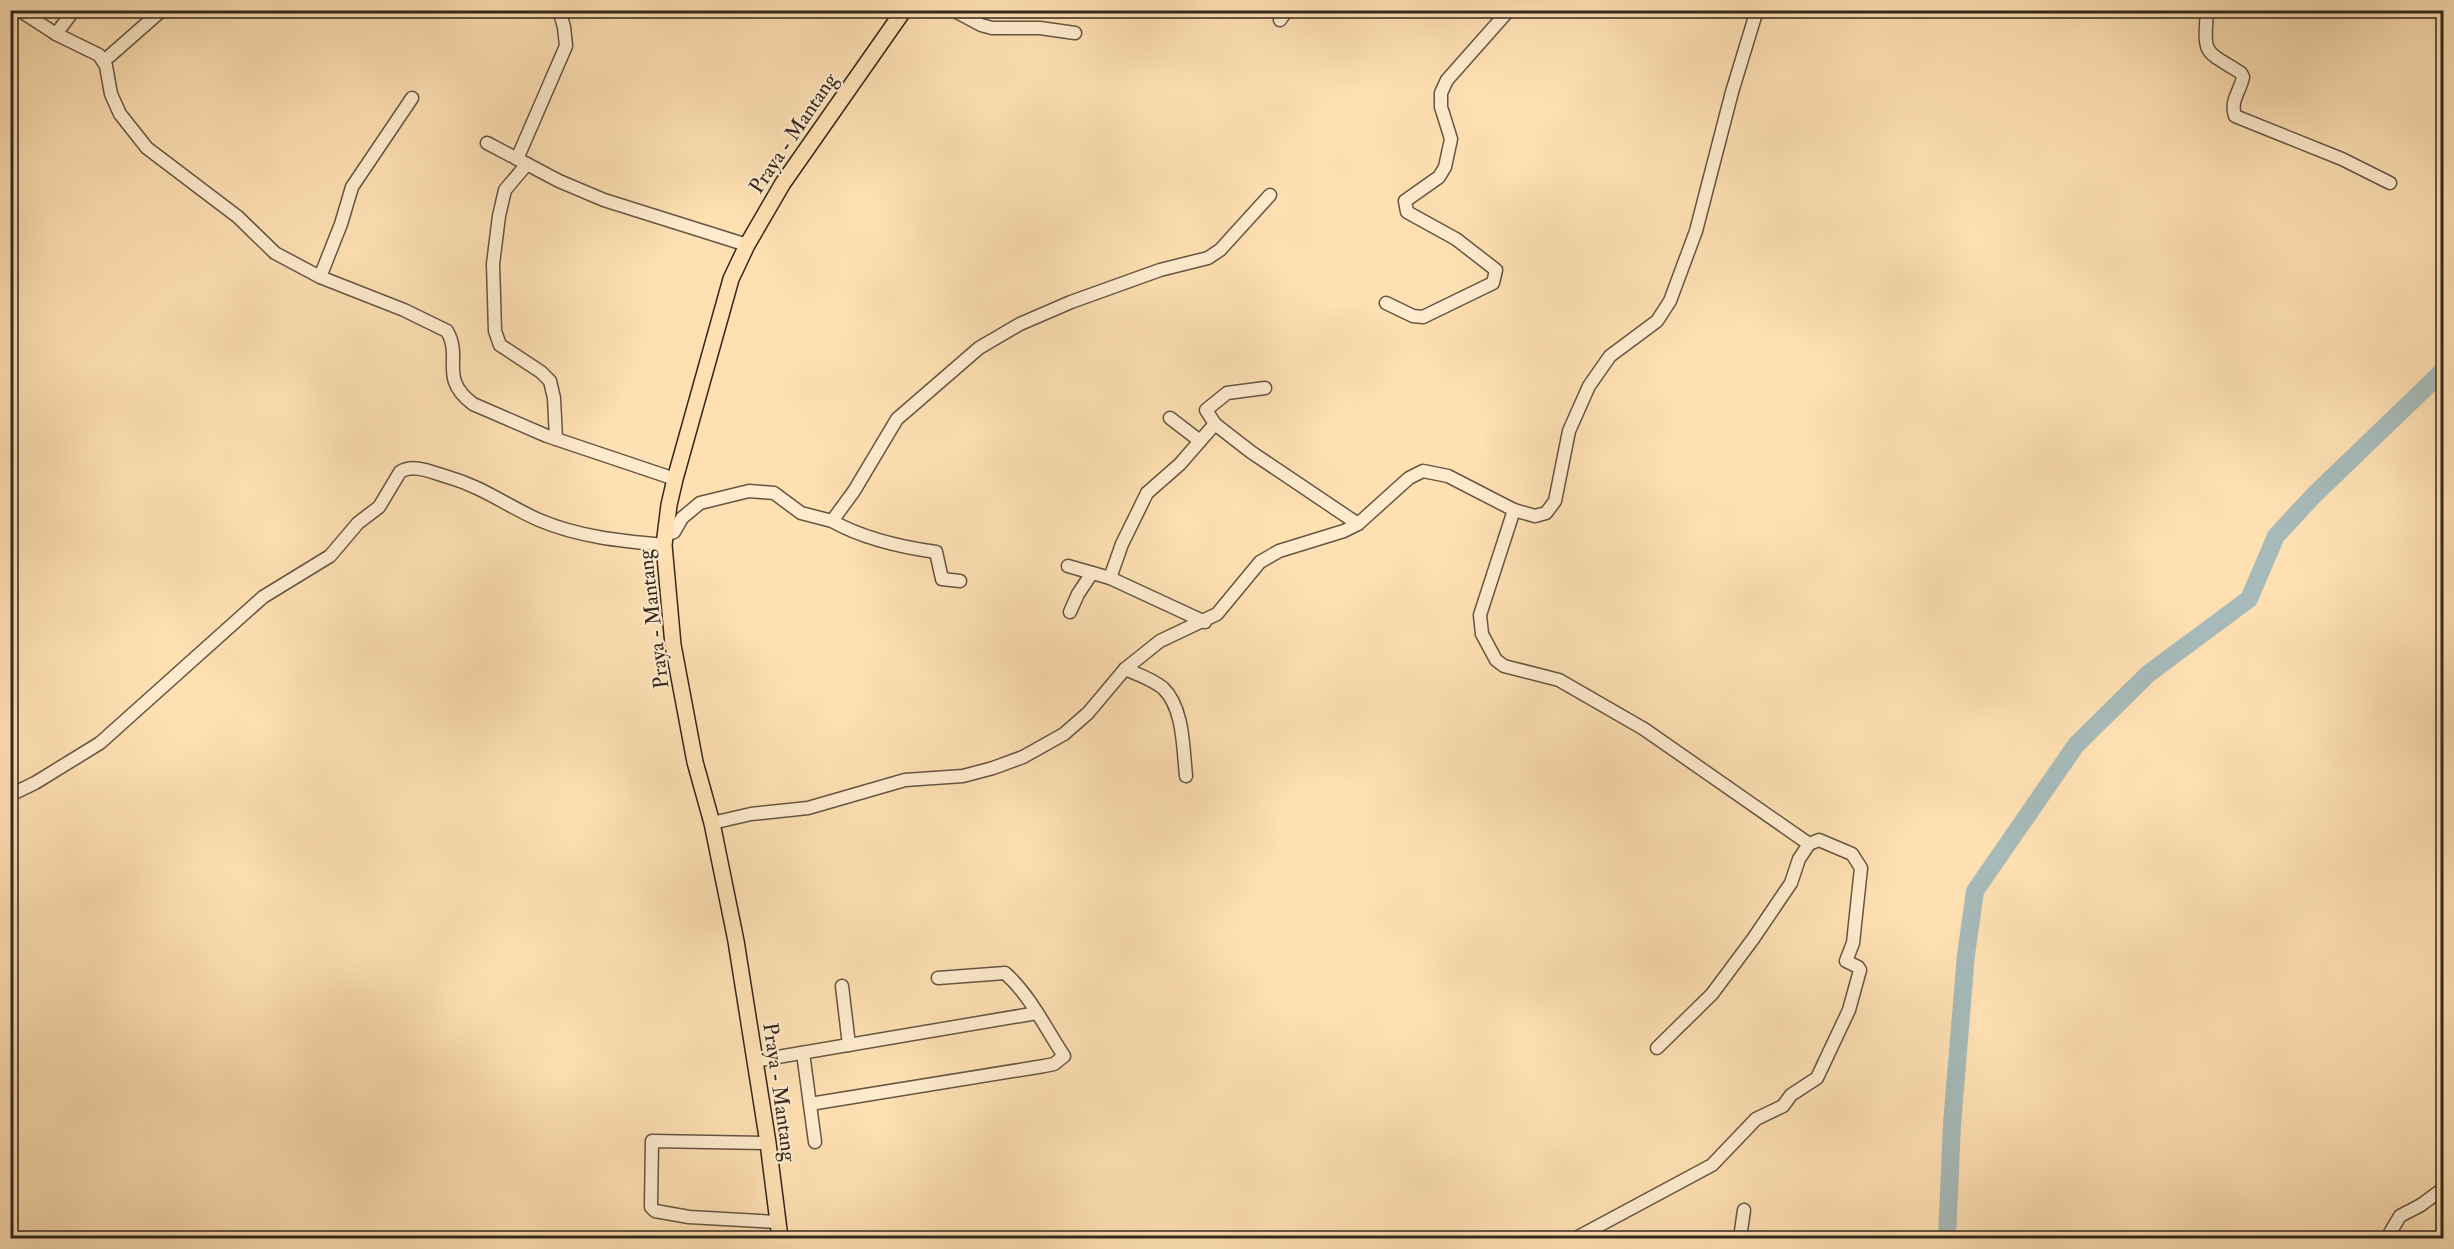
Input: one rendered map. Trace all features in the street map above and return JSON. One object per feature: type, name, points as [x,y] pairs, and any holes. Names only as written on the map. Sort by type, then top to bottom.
[{"type":"main road","name":"Praya - Mantang","points":[[780,1239],[768,1143],[736,942],[712,824],[695,762],[673,645],[664,540],[675,479],[731,279],[747,245],[783,183],[904,10]]},
{"type":"street","points":[[19,10],[56,34],[93,51],[104,61],[111,94],[120,114],[147,148],[238,217],[275,253],[320,278],[404,310],[447,331],[452,343],[453,379],[465,398],[473,404],[556,439],[675,479]]},
{"type":"street","points":[[56,34],[74,10]]},
{"type":"street","points":[[104,61],[162,10]]},
{"type":"street","points":[[556,439],[554,398],[550,381],[541,372],[500,345],[495,331],[492,290],[499,216],[505,190],[522,161],[566,46],[559,10]]},
{"type":"street","points":[[953,10],[981,26],[1040,28],[1075,33]]},
{"type":"street","points":[[1386,303],[1413,316],[1423,317],[1493,283],[1496,278],[1496,270],[1470,249],[1407,212],[1405,201],[1439,177],[1445,167],[1451,139],[1441,107],[1441,93],[1447,80],[1509,10]]},
{"type":"street","points":[[712,824],[751,814],[808,808],[905,780],[963,776],[1023,757],[1064,734],[1088,713],[1125,669],[1160,641],[1205,621],[1224,608],[1248,574],[1268,557],[1279,551],[1332,537],[1358,524],[1409,478],[1423,471],[1448,476],[1514,510],[1535,516],[1546,513],[1555,501],[1569,431],[1589,386],[1610,356],[1658,321],[1670,301],[1696,231],[1719,137],[1757,10]]},
{"type":"street","points":[[2207,10],[2205,46],[2208,52],[2241,73],[2243,77],[2234,97],[2235,116],[2342,159],[2390,183]]},
{"type":"street","points":[[320,278],[341,224],[352,187],[412,98]]},
{"type":"street","points":[[487,143],[604,200],[747,245]]},
{"type":"street","points":[[832,521],[854,491],[897,419],[979,348],[1020,324],[1071,302],[1160,270],[1208,258],[1225,245],[1270,195]]},
{"type":"street","points":[[1265,388],[1222,395],[1206,410],[1215,424],[1251,452],[1358,524]]},
{"type":"street","points":[[1170,418],[1200,441]]},
{"type":"street","points":[[1110,578],[1122,544],[1148,493],[1180,464],[1215,424]]},
{"type":"street","points":[[10,795],[35,783],[100,743],[263,597],[330,556],[358,523],[379,507],[404,469],[419,469],[486,490],[532,517],[567,531],[610,540],[664,540],[674,532],[681,518],[700,503],[749,491],[774,493],[801,513],[832,521],[846,530],[885,543],[936,552],[942,579],[960,581]]},
{"type":"street","points":[[1514,510],[1480,615],[1482,634],[1496,660],[1504,666],[1558,680],[1644,729],[1809,844]]},
{"type":"street","points":[[1068,567],[1110,578],[1205,621]]},
{"type":"street","points":[[1070,612],[1078,594],[1092,573]]},
{"type":"street","points":[[1125,669],[1155,682],[1168,694],[1176,709],[1186,776]]},
{"type":"street","points":[[1576,1239],[1712,1165],[1756,1119],[1783,1106],[1791,1095],[1820,1073],[1849,1010],[1860,970],[1846,961],[1853,943],[1861,868],[1852,854],[1819,840],[1809,844],[1799,859],[1785,893],[1754,939],[1712,994],[1657,1048]]},
{"type":"street","points":[[810,1104],[1054,1064],[1064,1056],[1037,1013],[1013,980],[1005,974],[938,978]]},
{"type":"street","points":[[842,986],[849,1045]]},
{"type":"street","points":[[754,1060],[1037,1013]]},
{"type":"street","points":[[802,1053],[815,1142]]},
{"type":"street","points":[[768,1143],[654,1140],[651,1207],[655,1211],[690,1216],[777,1221]]},
{"type":"street","points":[[2387,1239],[2400,1215],[2421,1205],[2444,1188]]},
{"type":"street","points":[[1744,1210],[1745,1236]]},
{"type":"waterway","points":[[1947,1238],[1952,1124],[1966,955],[1975,891],[2076,745],[2148,674],[2249,599],[2276,536],[2313,496],[2444,370]]}]
